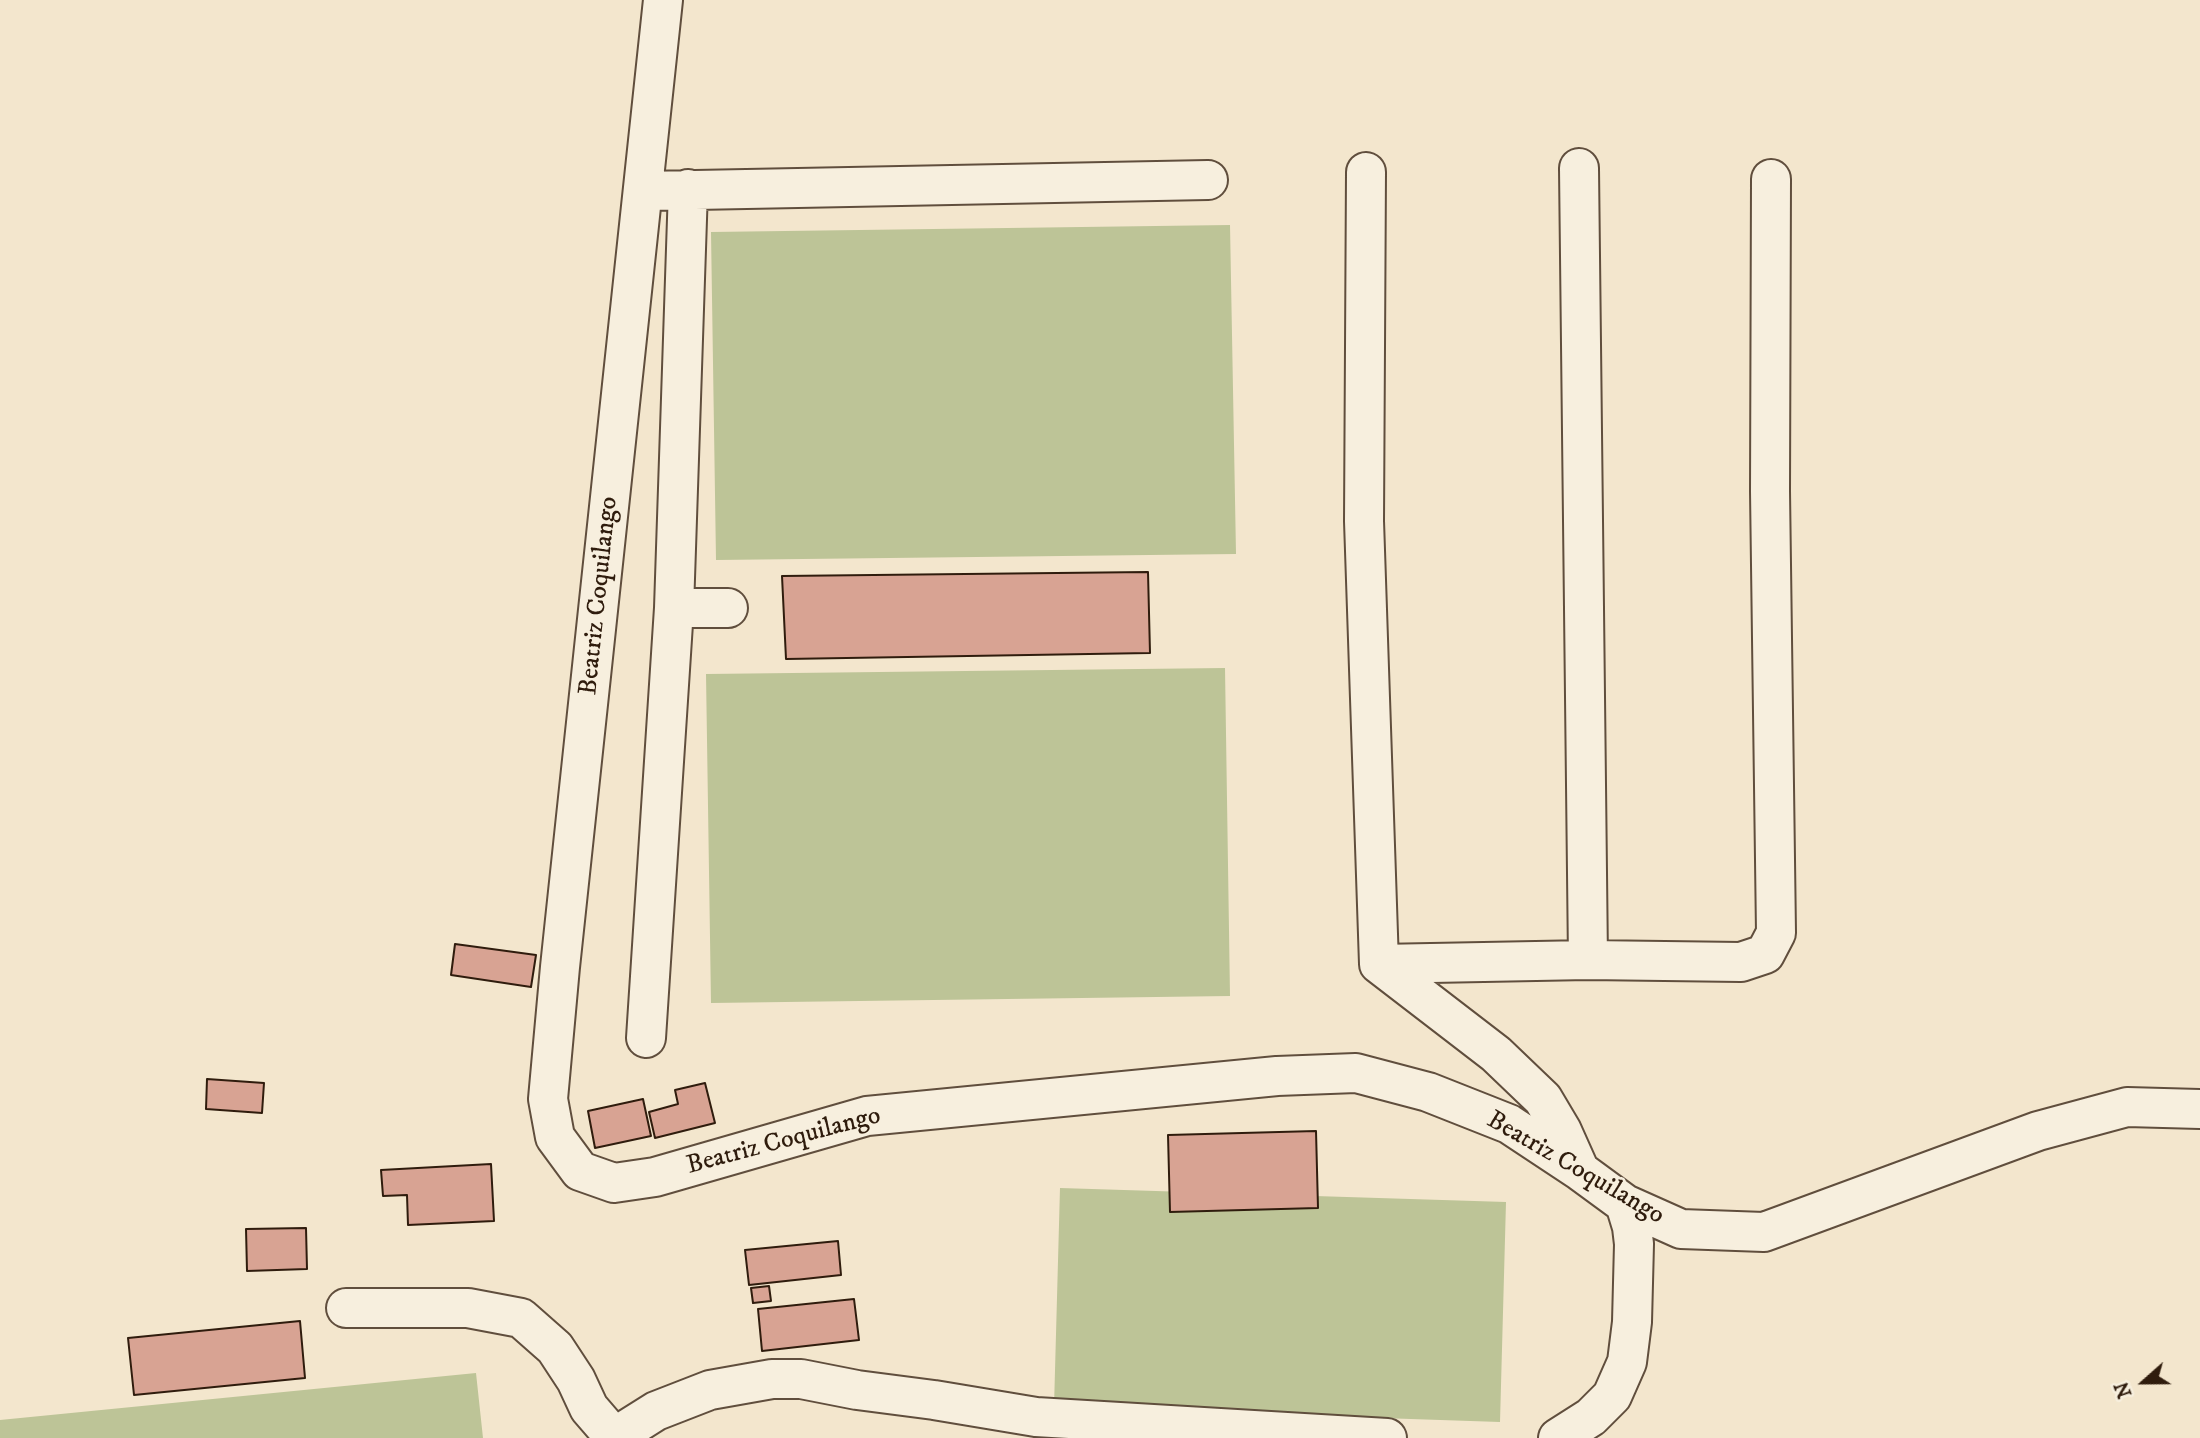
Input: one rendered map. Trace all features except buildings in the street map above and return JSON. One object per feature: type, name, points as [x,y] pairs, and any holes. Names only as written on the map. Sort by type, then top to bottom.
[{"type":"street","name":"Beatriz Coquilango","points":[[663,0],[561,953],[548,1099],[555,1137],[580,1171],[614,1183],[655,1177],[867,1116],[1277,1076],[1356,1073],[1428,1092],[1509,1124],[1625,1204],[1681,1229],[1764,1232],[2039,1131],[2127,1107],[2200,1109]]},
{"type":"street","points":[[1578,168],[1588,960]]},
{"type":"street","points":[[1366,172],[1364,522],[1379,964]]},
{"type":"street","points":[[1379,964],[1588,960],[1741,962],[1765,954],[1776,933],[1770,491],[1772,179]]},
{"type":"street","points":[[644,191],[1208,180]]},
{"type":"street","points":[[646,1038],[674,608],[688,189]]},
{"type":"street","points":[[674,608],[728,608]]},
{"type":"street","points":[[1379,964],[1496,1054],[1543,1099],[1562,1131],[1580,1171]]},
{"type":"street","points":[[1558,1438],[1591,1418],[1612,1396],[1627,1362],[1632,1322],[1634,1244],[1625,1204]]},
{"type":"street","points":[[345,1308],[468,1308],[521,1318],[555,1348],[576,1380],[589,1408],[614,1438],[656,1411],[710,1390],[772,1379],[801,1379],[1036,1417],[1387,1438]]},
{"type":"green space","points":[[1230,225],[1236,554],[716,560],[711,232]]},
{"type":"green space","points":[[1225,668],[1230,996],[711,1003],[706,674]]},
{"type":"green space","points":[[1060,1188],[1506,1202],[1500,1422],[1054,1407]]},
{"type":"green space","points":[[476,1373],[483,1438],[0,1438],[0,1420]]}]
